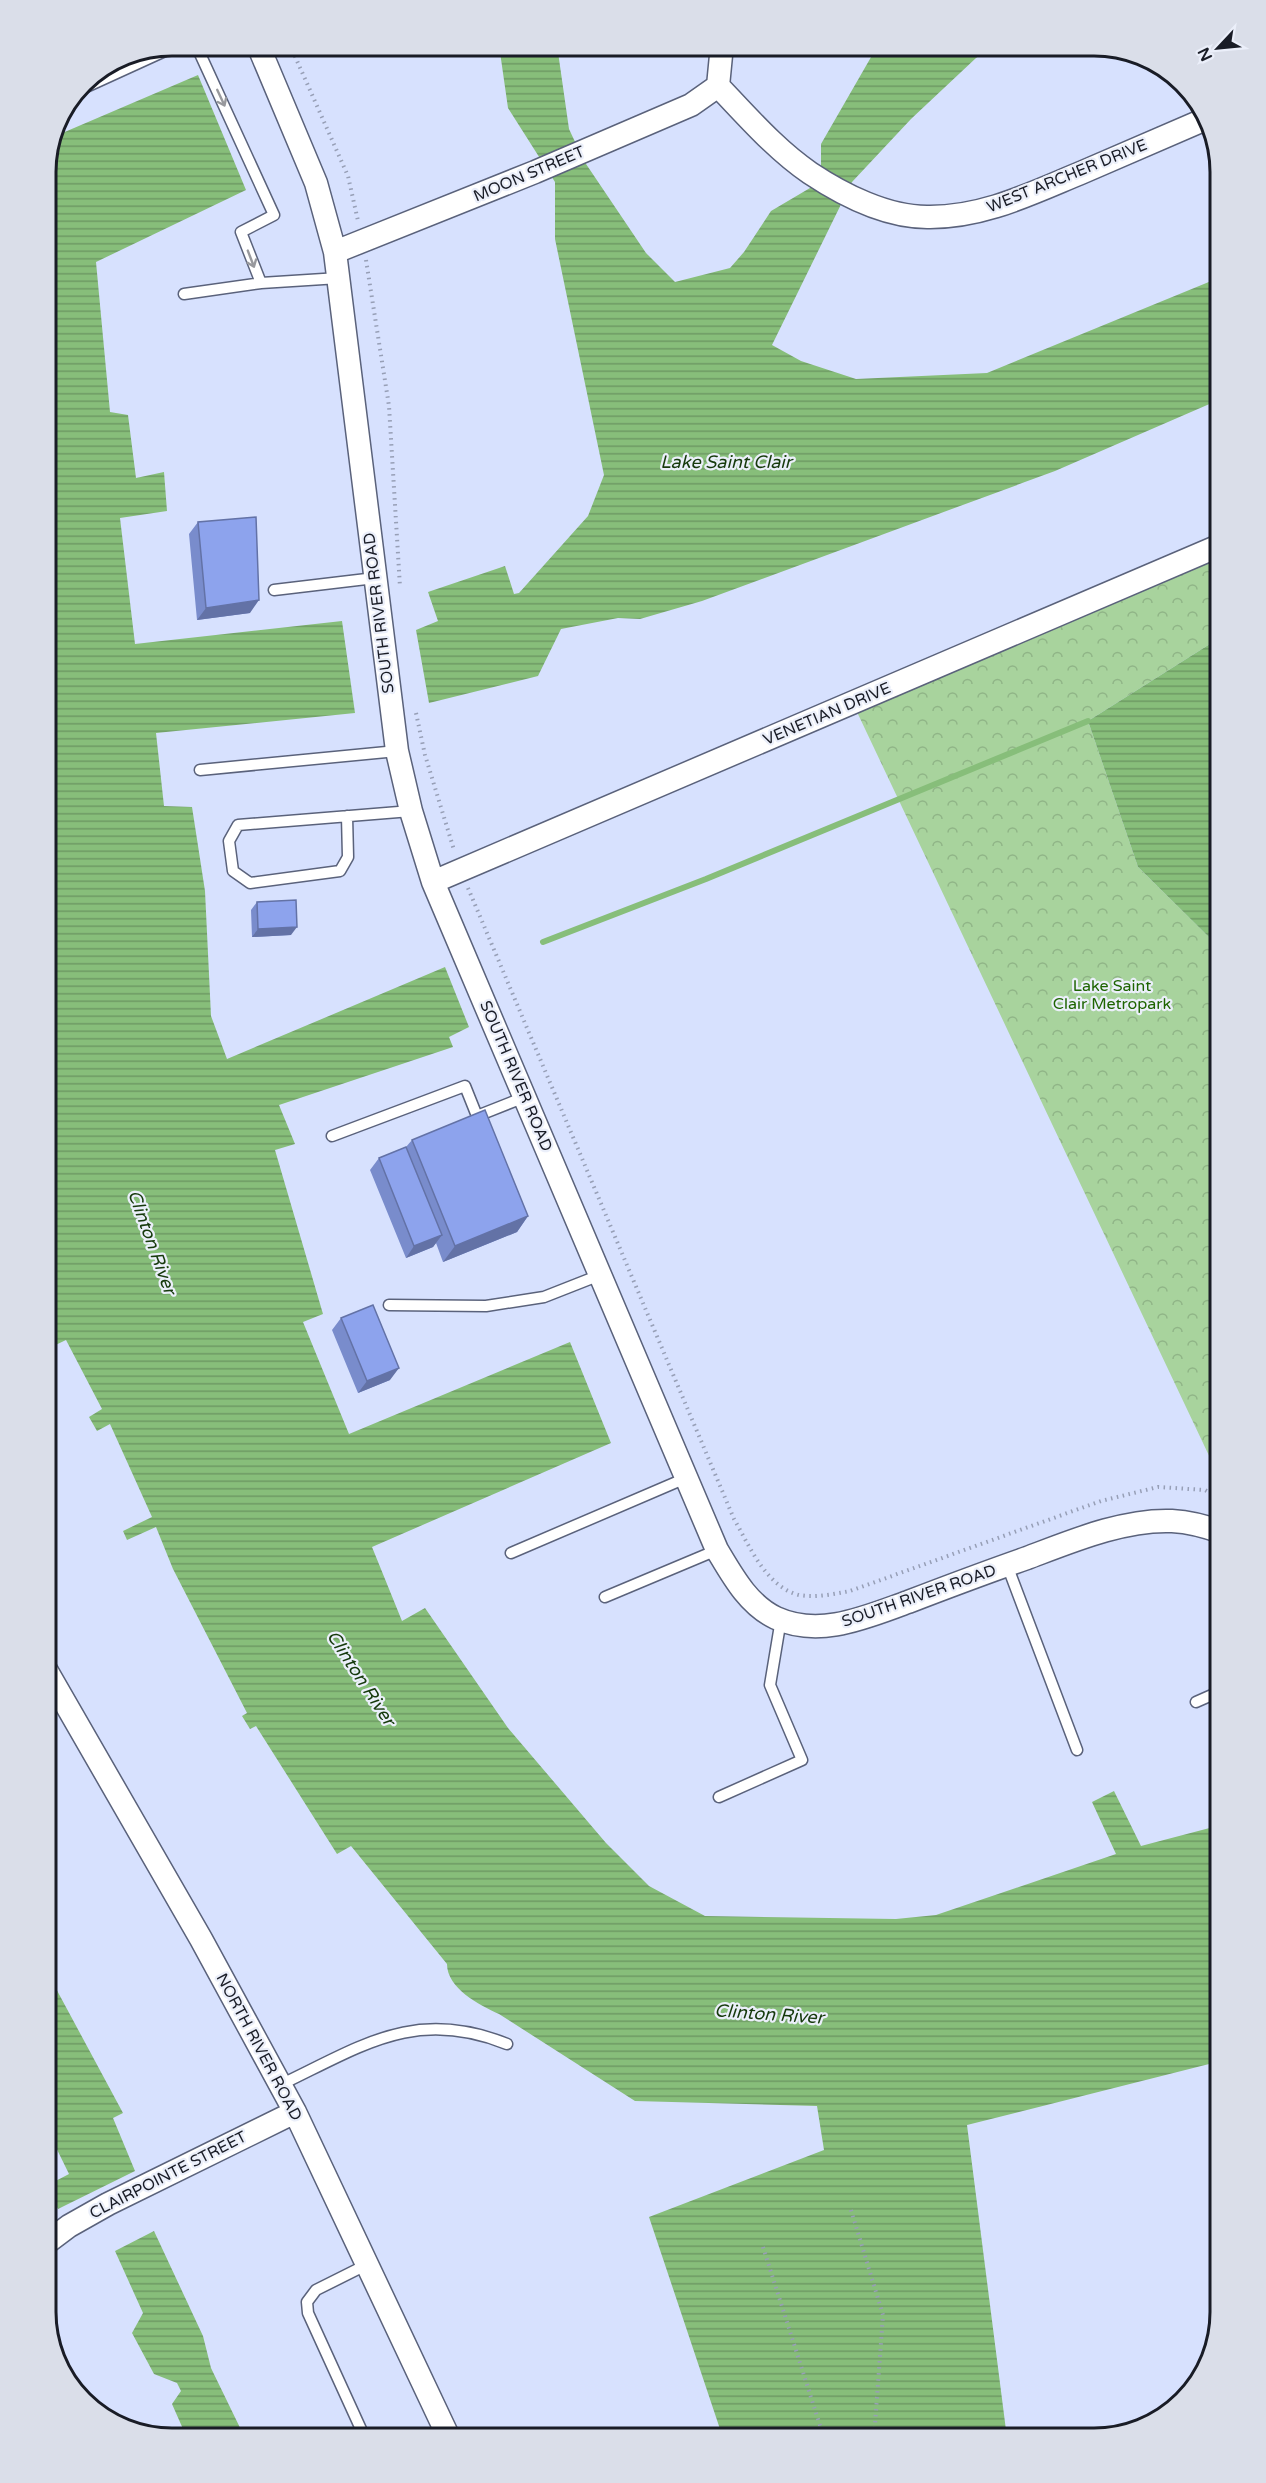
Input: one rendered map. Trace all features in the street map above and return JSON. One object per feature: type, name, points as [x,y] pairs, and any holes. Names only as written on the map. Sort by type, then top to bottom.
[{"type":"street","name":"SOUTH RIVER ROAD","points":[[263,56],[316,183],[335,252],[397,751],[411,811],[434,882],[600,1275],[717,1550],[739,1586],[761,1607],[781,1619],[814,1627],[856,1620],[1072,1541],[1129,1526],[1171,1521],[1210,1528]]},
{"type":"street","points":[[718,86],[721,56]]},
{"type":"street","name":"MOON STREET","points":[[335,252],[535,172],[691,105],[718,86]]},
{"type":"street","name":"WEST ARCHER DRIVE","points":[[718,86],[775,145],[810,173],[884,210],[926,218],[972,214],[1008,203],[1199,122]]},
{"type":"street","name":"VENETIAN DRIVE","points":[[434,882],[1210,550]]},
{"type":"street","name":"NORTH RIVER ROAD","points":[[56,1687],[201,1939],[295,2112],[369,2264],[444,2427]]},
{"type":"street","name":"CLAIRPOINTE STREET","points":[[56,2236],[108,2205],[295,2112]]},
{"type":"lane","points":[[201,56],[274,215],[241,232],[261,284]]},
{"type":"lane","points":[[98,82],[150,58]]},
{"type":"lane","points":[[184,294],[261,284],[339,278]]},
{"type":"lane","points":[[274,590],[375,578]]},
{"type":"lane","points":[[200,770],[397,751]]},
{"type":"lane","points":[[347,816],[348,857],[340,871],[250,884],[233,871],[229,841],[238,825],[347,816],[411,811]]},
{"type":"lane","points":[[332,1136],[465,1086],[477,1116],[525,1097]]},
{"type":"lane","points":[[389,1305],[486,1306],[544,1297],[600,1275]]},
{"type":"lane","points":[[511,1552],[686,1478]]},
{"type":"lane","points":[[606,1597],[717,1550]]},
{"type":"lane","points":[[1007,1565],[1077,1750]]},
{"type":"lane","points":[[719,1797],[802,1760],[770,1685],[781,1619]]},
{"type":"lane","points":[[1196,1702],[1210,1696]]},
{"type":"lane","points":[[280,2085],[376,2039],[404,2031],[434,2028],[460,2030],[507,2044]]},
{"type":"lane","points":[[360,2427],[308,2313],[307,2302],[316,2290],[369,2264]]},
{"type":"path","points":[[295,56],[348,176],[363,242],[389,406],[400,598]]},
{"type":"path","points":[[415,710],[425,755],[449,838],[477,912],[734,1518],[758,1562],[781,1586],[799,1594],[821,1596],[850,1591],[1101,1501],[1158,1487],[1205,1490],[1210,1493]]},
{"type":"path","points":[[851,2210],[883,2315],[875,2428]]},
{"type":"path","points":[[763,2247],[821,2428]]},
{"type":"green space","name":"Lake Saint Clair Metropark","points":[[1210,559],[1210,644],[1088,721],[1138,867],[1210,938],[1210,1458],[857,712]]},
{"type":"water","name":"Lake Saint Clair","points":[[501,56],[559,56],[569,129],[584,161],[646,253],[675,282],[730,268],[744,252],[771,211],[810,188],[821,168],[821,144],[872,56],[979,56],[911,119],[852,182],[772,345],[801,361],[856,379],[987,373],[1210,282],[1210,404],[1055,471],[702,601],[640,619],[618,618],[561,629],[538,676],[429,703],[416,630],[438,621],[428,592],[505,566],[514,594],[519,593],[588,516],[604,475],[555,239],[555,182],[508,108]]},
{"type":"water","name":"Clinton River","points":[[198,75],[246,190],[96,262],[110,412],[128,415],[136,478],[164,472],[167,511],[120,518],[135,644],[342,621],[355,713],[156,733],[164,806],[192,807],[205,891],[211,1016],[227,1059],[445,967],[469,1027],[449,1037],[453,1047],[279,1105],[295,1144],[275,1150],[323,1314],[303,1322],[349,1434],[570,1342],[611,1443],[372,1547],[402,1621],[425,1608],[508,1728],[606,1843],[649,1886],[705,1916],[896,1919],[936,1915],[1116,1854],[1092,1802],[1114,1791],[1141,1846],[1210,1828],[1210,2064],[967,2125],[1006,2428],[720,2428],[649,2217],[824,2150],[817,2106],[635,2101],[466,1995],[452,1981],[447,1964],[351,1846],[337,1854],[256,1726],[250,1729],[242,1716],[247,1713],[173,1569],[156,1527],[127,1540],[123,1531],[152,1517],[110,1424],[97,1431],[89,1417],[102,1409],[66,1340],[56,1345],[56,156],[62,133]]},
{"type":"water","points":[[1210,644],[1210,938],[1138,867],[1088,721]]},
{"type":"water","points":[[56,1989],[123,2113],[113,2118],[135,2171],[58,2209],[56,2181],[69,2174],[56,2147]]},
{"type":"water","points":[[154,2231],[203,2336],[211,2368],[240,2427],[182,2427],[172,2404],[181,2391],[177,2383],[154,2374],[132,2333],[143,2313],[115,2251]]},
{"type":"building","points":[[256,517],[259,600],[206,608],[198,522]]},
{"type":"building","points":[[296,900],[297,927],[258,929],[257,902]]},
{"type":"building","points":[[485,1110],[528,1216],[455,1246],[412,1140]]},
{"type":"building","points":[[406,1147],[442,1235],[414,1246],[379,1158]]},
{"type":"building","points":[[373,1305],[399,1368],[367,1381],[341,1318]]},
{"type":"waterway","points":[[543,942],[706,879],[1088,721]]}]
